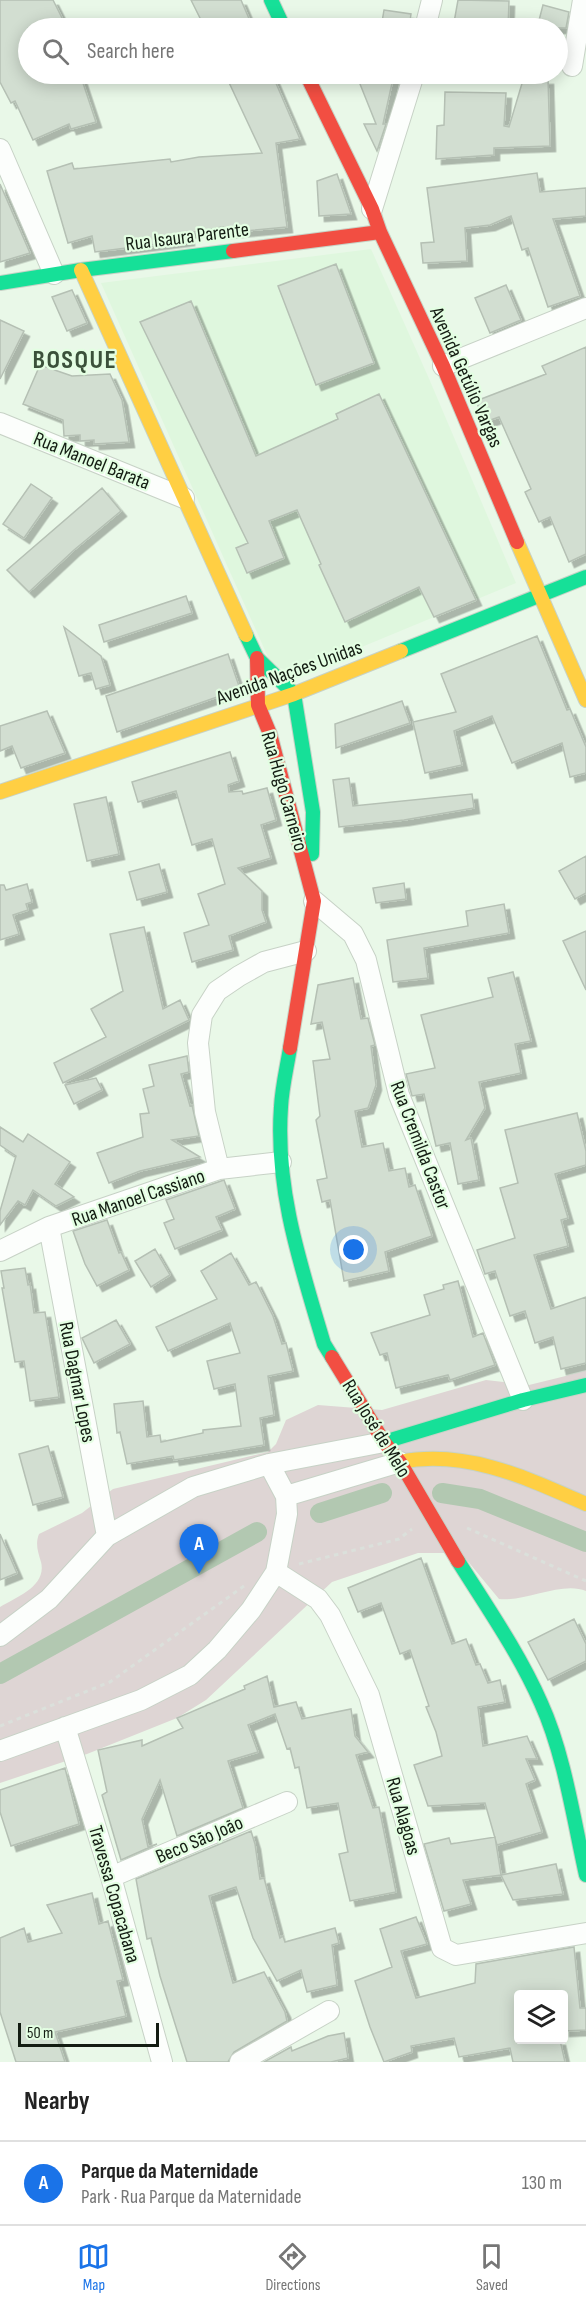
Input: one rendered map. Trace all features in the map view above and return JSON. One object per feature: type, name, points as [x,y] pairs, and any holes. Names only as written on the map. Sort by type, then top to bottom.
[{"type":"street","points":[[271,0],[280,18]]},
{"type":"street","points":[[428,18],[432,0]]},
{"type":"street","points":[[572,66],[583,0]]},
{"type":"street","name":"Avenida Getúlio Vargas","points":[[311,84],[372,209],[380,232],[443,366],[586,700]]},
{"type":"street","points":[[372,209],[411,84]]},
{"type":"street","points":[[0,149],[54,274]]},
{"type":"street","name":"Rua Isaura Parente","points":[[0,283],[81,270],[380,232]]},
{"type":"street","name":"Rua Hugo Carneiro","points":[[81,270],[257,658],[294,694],[313,812],[313,846],[308,873]]},
{"type":"street","points":[[443,366],[586,308]]},
{"type":"street","name":"Rua Manoel Barata","points":[[0,423],[184,498]]},
{"type":"street","name":"Avenida Nações Unidas","points":[[0,792],[294,694],[586,577]]},
{"type":"street","name":"Rua Hugo Carneiro","points":[[257,658],[258,705],[270,734],[308,873]]},
{"type":"street","name":"Rua José de Melo","points":[[308,873],[314,901],[281,1106],[281,1162],[291,1237],[324,1344],[384,1442],[400,1462],[430,1516],[512,1646],[542,1704],[562,1766],[586,1875]]},
{"type":"street","name":"Rua Cremilda Castor","points":[[314,901],[353,934],[366,960],[399,1095],[523,1400]]},
{"type":"street","points":[[219,1169],[205,1112],[198,1043],[202,1015],[217,991],[239,976],[264,962],[306,951]]},
{"type":"street","name":"Rua Manoel Cassiano","points":[[0,1251],[49,1227],[219,1169],[281,1162]]},
{"type":"street","name":"Rua Dagmar Lopes","points":[[49,1227],[107,1536]]},
{"type":"street","points":[[0,1636],[49,1599],[107,1536],[193,1487],[269,1464],[384,1442],[523,1400],[586,1385]]},
{"type":"street","points":[[286,1496],[400,1462],[432,1458],[482,1465],[520,1475],[586,1504]]},
{"type":"street","points":[[0,1751],[141,1700],[190,1675],[217,1650],[251,1610],[276,1572],[287,1514],[286,1496],[269,1464]]},
{"type":"street","name":"Rua Alagoas","points":[[276,1572],[318,1599],[330,1615],[369,1695],[442,1948],[456,1955],[586,1933]]},
{"type":"street","name":"Travessa Copacabana","points":[[65,1727],[111,1876],[162,2062]]},
{"type":"street","name":"Beco São João","points":[[111,1876],[287,1802]]},
{"type":"street","points":[[240,2062],[329,2011]]},
{"type":"shaded area","points":[[371,249],[516,583],[299,673],[272,666],[101,283]]},
{"type":"shaded area","points":[[586,1371],[586,1591],[566,1588],[521,1598],[499,1599],[461,1553],[418,1553],[332,1582],[206,1700],[177,1718],[87,1754],[0,1783],[0,1607],[29,1590],[40,1578],[42,1570],[37,1545],[39,1534],[82,1513],[113,1489],[268,1452],[276,1444],[286,1420],[318,1405],[382,1410],[486,1380],[529,1385]]},
{"type":"building","points":[[0,0],[53,0],[62,18],[18,18],[18,84],[83,84],[96,122],[71,129],[69,124],[33,140],[15,101],[11,103],[0,82]]},
{"type":"building","points":[[191,0],[241,0],[249,18],[200,18]]},
{"type":"building","points":[[458,0],[509,1],[508,18],[455,18]]},
{"type":"building","points":[[543,5],[569,12],[568,18],[540,18]]},
{"type":"building","points":[[384,10],[411,14],[410,18],[383,18]]},
{"type":"building","points":[[230,84],[276,84],[300,139],[276,143],[287,227],[223,233],[223,227],[188,233],[189,240],[95,252],[92,236],[68,243],[47,171],[72,163],[74,169],[170,159],[171,162],[199,157],[262,153]]},
{"type":"building","points":[[360,84],[392,84],[383,124],[386,124],[377,151],[364,124],[376,124]]},
{"type":"building","points":[[522,84],[548,84],[550,146],[494,148],[494,155],[436,159],[437,126],[444,125],[445,92],[506,93],[504,126],[509,127]]},
{"type":"building","points":[[537,173],[540,192],[586,188],[586,216],[553,219],[580,296],[548,307],[528,248],[522,250],[511,216],[490,225],[465,228],[467,261],[423,263],[421,243],[434,242],[427,188]]},
{"type":"building","points":[[337,174],[351,214],[319,216],[317,181]]},
{"type":"building","points":[[0,184],[30,253],[0,262]]},
{"type":"building","points":[[336,264],[374,363],[316,385],[278,286]]},
{"type":"building","points":[[506,285],[521,320],[490,333],[475,298]]},
{"type":"building","points":[[72,290],[87,323],[67,331],[52,297]]},
{"type":"building","points":[[191,301],[256,456],[338,419],[336,414],[379,394],[476,600],[434,617],[419,587],[345,622],[297,510],[269,521],[284,558],[247,573],[236,548],[248,543],[140,322]]},
{"type":"building","points":[[0,320],[24,331],[0,379]]},
{"type":"building","points":[[586,347],[586,554],[569,562],[550,517],[539,522],[525,492],[531,489],[499,417],[485,422],[476,401],[546,374],[542,366]]},
{"type":"building","points":[[40,365],[72,376],[110,374],[122,400],[129,442],[94,444],[94,440],[80,441],[80,435],[64,436],[63,420],[23,404]]},
{"type":"building","points":[[31,484],[52,498],[24,538],[3,524]]},
{"type":"building","points":[[102,488],[121,511],[29,592],[7,570]]},
{"type":"building","points":[[186,596],[192,613],[104,642],[99,625]]},
{"type":"building","points":[[64,627],[101,656],[110,685],[96,689],[91,673],[79,676]]},
{"type":"building","points":[[537,636],[567,710],[570,709],[586,747],[586,773],[570,777],[562,743],[512,763],[492,716],[454,731],[462,765],[425,773],[413,722],[456,712],[441,674]]},
{"type":"building","points":[[228,654],[240,689],[117,732],[106,696]]},
{"type":"building","points":[[402,701],[410,723],[336,748],[335,724]]},
{"type":"building","points":[[47,711],[65,753],[21,768],[12,746],[0,751],[0,726]]},
{"type":"building","points":[[230,752],[239,781],[228,785],[229,792],[242,791],[243,794],[267,788],[276,820],[261,825],[271,858],[238,868],[262,891],[262,910],[266,922],[229,936],[233,950],[192,962],[184,933],[209,925],[198,894],[225,884],[212,839],[192,845],[176,791],[138,802],[132,782]]},
{"type":"building","points":[[349,778],[353,806],[472,794],[474,808],[404,820],[339,827],[333,780]]},
{"type":"building","points":[[106,797],[119,854],[87,861],[74,804]]},
{"type":"building","points":[[586,856],[586,893],[575,899],[559,871]]},
{"type":"building","points":[[159,864],[167,892],[137,900],[129,872]]},
{"type":"building","points":[[404,883],[406,899],[376,903],[373,888]]},
{"type":"building","points":[[27,884],[32,902],[26,904],[28,910],[13,915],[19,934],[0,940],[0,885],[4,885],[6,890]]},
{"type":"building","points":[[504,904],[509,933],[424,948],[428,978],[393,982],[387,940],[468,926],[466,911]]},
{"type":"building","points":[[144,927],[163,1009],[180,1000],[189,1020],[63,1083],[54,1063],[106,1037],[91,1009],[123,991],[110,934]]},
{"type":"building","points":[[586,931],[586,990],[563,941]]},
{"type":"building","points":[[513,972],[531,1041],[515,1044],[521,1073],[479,1082],[485,1108],[466,1140],[471,1138],[479,1180],[458,1184],[450,1143],[436,1146],[424,1094],[412,1096],[406,1074],[435,1068],[421,1015],[493,997],[488,978]]},
{"type":"building","points":[[353,978],[361,1019],[368,1018],[375,1045],[371,1046],[376,1085],[368,1108],[355,1111],[362,1147],[383,1143],[389,1171],[405,1168],[409,1187],[415,1185],[432,1236],[385,1252],[389,1271],[344,1281],[330,1200],[322,1202],[317,1180],[327,1178],[316,1120],[320,1116],[313,1061],[330,1059],[322,1022],[311,1024],[318,985]]},
{"type":"building","points":[[187,1056],[189,1072],[181,1074],[190,1106],[192,1105],[199,1136],[172,1140],[200,1157],[140,1171],[109,1183],[97,1153],[143,1137],[140,1114],[149,1113],[143,1089],[154,1086],[149,1065]]},
{"type":"building","points":[[96,1078],[102,1090],[74,1104],[65,1085]]},
{"type":"building","points":[[577,1113],[586,1151],[586,1165],[555,1174],[568,1218],[561,1220],[568,1246],[534,1255],[551,1309],[586,1297],[586,1363],[561,1369],[553,1337],[535,1343],[525,1311],[510,1316],[495,1271],[485,1274],[477,1250],[515,1238],[500,1188],[518,1183],[505,1130]]},
{"type":"building","points":[[0,1127],[23,1142],[28,1134],[70,1162],[55,1184],[74,1197],[56,1206],[33,1190],[25,1205],[18,1201],[0,1225],[0,1211],[16,1156],[0,1145]]},
{"type":"building","points":[[224,1180],[235,1209],[216,1217],[222,1230],[175,1249],[164,1223],[174,1219],[166,1200]]},
{"type":"building","points":[[107,1220],[119,1253],[121,1252],[129,1270],[97,1286],[85,1264],[73,1231]]},
{"type":"building","points":[[155,1249],[170,1275],[151,1287],[135,1261]]},
{"type":"building","points":[[231,1253],[249,1285],[256,1282],[273,1316],[282,1344],[286,1343],[293,1371],[268,1376],[274,1415],[260,1418],[264,1445],[174,1460],[173,1456],[127,1464],[120,1432],[117,1433],[114,1404],[143,1401],[147,1437],[160,1435],[161,1442],[203,1433],[203,1430],[241,1426],[235,1384],[214,1389],[207,1361],[240,1353],[230,1323],[168,1351],[156,1327],[217,1299],[201,1271]]},
{"type":"building","points":[[25,1268],[34,1313],[45,1312],[59,1397],[30,1401],[24,1361],[15,1362],[1,1271]]},
{"type":"building","points":[[458,1281],[473,1337],[483,1333],[495,1365],[450,1380],[448,1375],[396,1388],[387,1353],[380,1355],[371,1333],[430,1315],[424,1295],[444,1289],[443,1285]]},
{"type":"building","points":[[116,1320],[130,1344],[94,1363],[82,1338]]},
{"type":"building","points":[[48,1446],[63,1497],[33,1505],[19,1454]]},
{"type":"building","points":[[0,1534],[17,1573],[0,1580]]},
{"type":"building","points":[[421,1558],[452,1644],[466,1639],[476,1665],[480,1664],[488,1683],[500,1680],[505,1702],[478,1707],[483,1746],[527,1736],[537,1759],[526,1759],[535,1780],[526,1784],[542,1832],[497,1845],[485,1803],[428,1806],[414,1765],[442,1756],[426,1707],[429,1706],[410,1650],[400,1654],[381,1603],[358,1612],[348,1588]]},
{"type":"building","points":[[574,1619],[586,1644],[586,1661],[548,1680],[528,1642]]},
{"type":"building","points":[[267,1676],[274,1707],[296,1702],[302,1719],[351,1709],[355,1736],[368,1752],[356,1755],[373,1808],[379,1807],[396,1892],[350,1901],[339,1854],[348,1852],[338,1803],[307,1808],[299,1767],[295,1768],[290,1748],[287,1749],[275,1714],[248,1725],[258,1752],[228,1761],[243,1808],[177,1836],[160,1780],[142,1819],[148,1847],[157,1844],[121,1860],[102,1795],[107,1792],[98,1750],[142,1740],[142,1746],[183,1728],[177,1718],[245,1689],[244,1686]]},
{"type":"building","points":[[65,1768],[79,1824],[11,1846],[0,1812],[0,1790]]},
{"type":"building","points":[[251,1831],[260,1879],[264,1878],[280,1938],[283,1936],[285,1942],[335,1928],[339,1943],[332,1945],[337,1985],[307,1992],[301,1970],[277,1981],[253,1938],[236,1887],[209,1896],[233,1983],[264,1972],[285,2012],[287,2021],[234,2052],[228,2062],[187,2062],[160,1976],[151,1938],[147,1939],[136,1879]]},
{"type":"building","points":[[495,1837],[501,1875],[463,1880],[471,1904],[444,1911],[424,1844],[449,1838],[451,1844]]},
{"type":"building","points":[[556,1864],[563,1894],[513,1900],[501,1875]]},
{"type":"building","points":[[92,1893],[99,1924],[108,1921],[123,1980],[117,1981],[126,2016],[55,2032],[65,2062],[16,2062],[0,2012],[0,1938],[24,1928],[28,1942],[62,1933],[47,1905]]},
{"type":"building","points":[[416,1917],[427,1944],[401,1951],[416,1998],[475,1983],[476,1964],[574,1947],[580,2008],[586,2008],[586,2030],[568,2031],[568,1990],[514,1990],[514,2044],[561,2044],[565,2062],[513,2062],[510,2048],[459,2057],[454,2038],[411,2046],[412,2052],[384,2062],[355,1981],[392,1967],[380,1929]]},
{"type":"building","points":[[344,2033],[348,2058],[331,2062],[264,2062],[291,2047],[292,2051],[328,2036]]},
{"type":"waterway","points":[[320,1513],[382,1493]]},
{"type":"waterway","points":[[442,1493],[480,1499],[586,1542]]},
{"type":"waterway","points":[[0,1674],[257,1532]]},
{"type":"traffic: fast","points":[[271,0],[279,18]]},
{"type":"traffic: fast","points":[[0,283],[81,270],[233,251]]},
{"type":"traffic: fast","points":[[401,651],[586,577]]},
{"type":"traffic: fast","points":[[246,635],[257,658],[294,694],[313,812],[312,854]]},
{"type":"traffic: fast","points":[[290,1048],[283,1085],[280,1138],[286,1198],[307,1286],[324,1344],[332,1357]]},
{"type":"traffic: fast","points":[[384,1442],[523,1400],[586,1385]]},
{"type":"traffic: fast","points":[[458,1561],[513,1648],[541,1703],[556,1743],[568,1787],[586,1875]]},
{"type":"traffic: slow","points":[[81,270],[246,635]]},
{"type":"traffic: slow","points":[[517,542],[586,700]]},
{"type":"traffic: slow","points":[[0,792],[294,694],[401,651]]},
{"type":"traffic: slow","points":[[400,1462],[449,1459],[496,1468],[586,1504]]},
{"type":"traffic: jam","points":[[311,84],[372,209],[380,232],[443,366],[517,542]]},
{"type":"traffic: jam","points":[[233,251],[380,232]]},
{"type":"traffic: jam","points":[[257,658],[258,705],[270,734],[314,901],[290,1048]]},
{"type":"traffic: jam","points":[[332,1357],[384,1442],[400,1462],[458,1561]]},
{"type":"place","name":"Parque da Maternidade","points":[[199,1574]]},
{"type":"district","name":"BOSQUE","points":[[75,359]]}]
